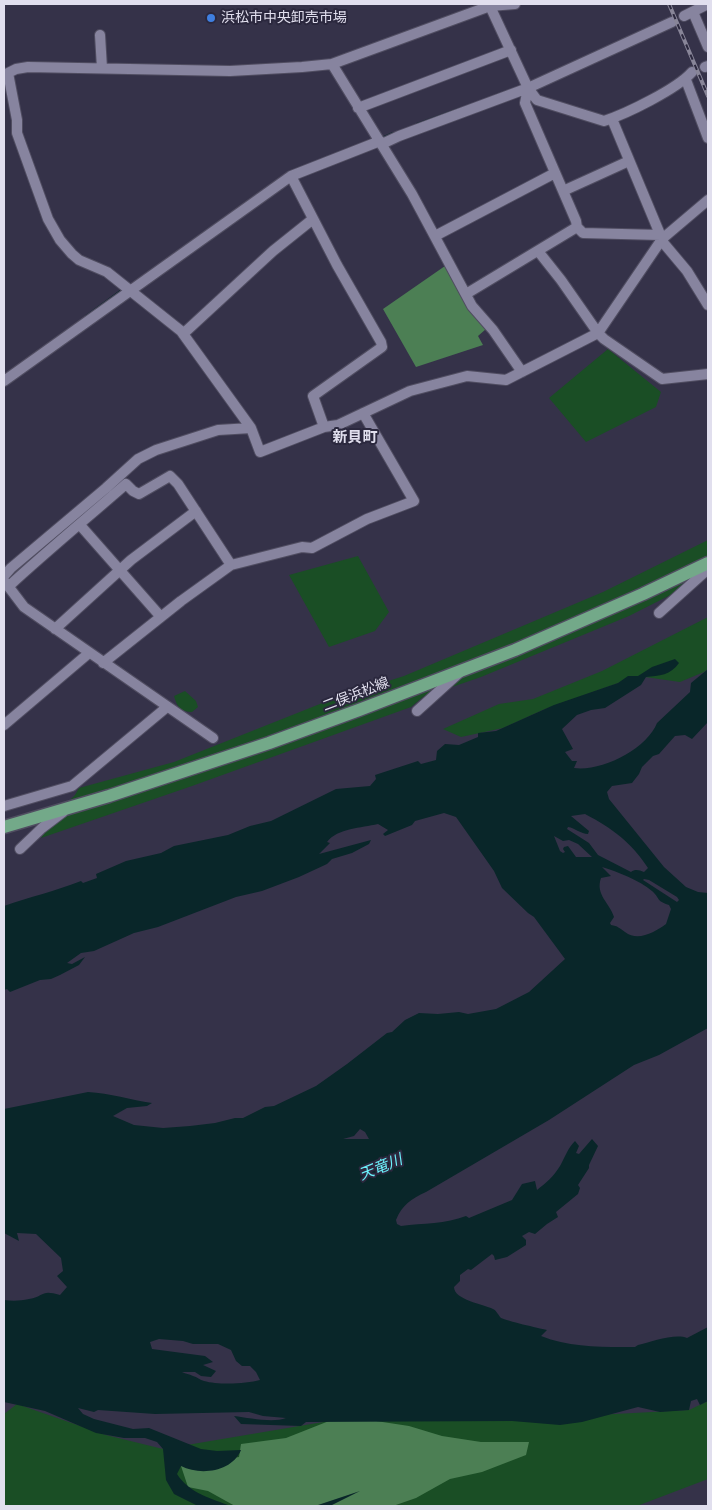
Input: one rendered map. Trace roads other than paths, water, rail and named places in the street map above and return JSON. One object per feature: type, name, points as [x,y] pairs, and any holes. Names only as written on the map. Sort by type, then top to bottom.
[{"type":"main road","name":"二俣浜松線","points":[[4,827],[109,796],[269,743],[524,646],[644,594],[708,563]]},
{"type":"street","points":[[515,4],[489,5],[332,64],[230,71],[28,67],[6,74],[17,120],[17,132],[48,219],[60,240],[79,260],[107,272],[183,334],[251,428],[260,452],[324,427],[338,425],[410,391],[467,376],[506,380],[598,333],[661,238],[708,200]]},
{"type":"street","points":[[708,4],[692,10],[708,47]]},
{"type":"street","points":[[489,5],[528,88],[537,100],[604,121],[689,76],[708,138]]},
{"type":"street","points":[[4,381],[291,176],[528,88],[672,22]]},
{"type":"street","points":[[100,35],[102,68]]},
{"type":"street","points":[[358,108],[511,50]]},
{"type":"street","points":[[332,64],[412,194],[472,306],[493,330],[522,372]]},
{"type":"street","points":[[528,88],[525,103],[577,226],[583,234],[661,238]]},
{"type":"street","points":[[612,118],[661,238],[687,271],[708,305]]},
{"type":"street","points":[[563,191],[629,161]]},
{"type":"street","points":[[435,236],[555,173]]},
{"type":"street","points":[[291,176],[382,347],[313,396],[324,427]]},
{"type":"street","points":[[183,334],[273,251],[314,218]]},
{"type":"street","points":[[466,294],[577,226]]},
{"type":"street","points":[[538,251],[598,333],[662,379],[708,374]]},
{"type":"street","points":[[103,663],[231,564],[302,547],[312,548],[366,519],[414,501],[363,413]]},
{"type":"street","points":[[6,581],[10,568],[138,459],[156,450],[218,430],[251,428]]},
{"type":"street","points":[[6,581],[50,549],[126,484],[140,494],[170,476],[178,484],[231,564]]},
{"type":"street","points":[[55,629],[119,570],[196,511]]},
{"type":"street","points":[[80,524],[161,617]]},
{"type":"street","points":[[659,612],[708,568]]},
{"type":"street","points":[[6,581],[24,607],[213,738]]},
{"type":"street","points":[[4,725],[89,653]]},
{"type":"street","points":[[417,711],[463,669]]},
{"type":"street","points":[[4,806],[72,786],[167,707]]},
{"type":"street","points":[[20,849],[68,807]]},
{"type":"water","name":"天竜川","points":[[675,659],[679,663],[668,672],[646,677],[641,685],[605,708],[577,715],[562,729],[573,749],[565,752],[572,761],[577,761],[574,768],[597,766],[622,757],[644,742],[652,733],[657,723],[690,692],[691,683],[708,669],[708,722],[692,739],[685,735],[675,736],[659,754],[653,756],[642,767],[632,783],[612,786],[607,792],[609,799],[664,867],[686,887],[698,892],[708,893],[708,1028],[659,1055],[634,1065],[549,1120],[416,1197],[404,1206],[396,1220],[397,1224],[401,1226],[442,1222],[466,1216],[469,1218],[512,1200],[522,1184],[535,1181],[537,1190],[555,1173],[575,1141],[579,1146],[576,1153],[579,1154],[592,1139],[598,1146],[589,1168],[578,1185],[580,1188],[578,1194],[556,1212],[558,1217],[535,1234],[529,1232],[522,1236],[526,1240],[526,1245],[507,1257],[495,1260],[492,1254],[471,1270],[468,1269],[460,1275],[460,1281],[454,1287],[455,1291],[470,1301],[493,1309],[501,1318],[547,1330],[541,1336],[576,1345],[635,1347],[670,1337],[687,1338],[708,1327],[708,1401],[700,1405],[697,1399],[691,1401],[689,1410],[660,1412],[638,1407],[582,1422],[560,1425],[512,1421],[306,1422],[301,1426],[241,1424],[234,1416],[268,1420],[286,1418],[263,1416],[249,1412],[155,1414],[98,1410],[94,1412],[78,1408],[83,1414],[94,1419],[133,1429],[149,1428],[201,1449],[217,1451],[241,1450],[230,1463],[215,1470],[197,1471],[181,1466],[177,1474],[194,1491],[231,1506],[198,1506],[174,1494],[166,1480],[163,1449],[157,1442],[145,1438],[124,1438],[96,1433],[45,1411],[4,1402],[4,1300],[26,1300],[46,1293],[60,1295],[67,1287],[57,1276],[63,1271],[61,1258],[36,1234],[17,1233],[19,1241],[4,1233],[4,1109],[88,1092],[152,1103],[147,1106],[127,1108],[113,1116],[134,1125],[163,1128],[243,1118],[316,1086],[387,1033],[392,1032],[405,1020],[419,1013],[459,1012],[468,1014],[496,1009],[529,992],[565,959],[534,917],[502,888],[494,871],[456,817],[444,813],[415,821],[412,825],[385,836],[383,834],[388,830],[378,824],[343,831],[332,837],[327,842],[330,843],[319,854],[371,840],[369,844],[352,853],[332,859],[327,864],[299,877],[262,891],[236,897],[158,927],[134,933],[94,951],[81,953],[67,963],[72,964],[85,957],[79,965],[51,979],[40,980],[10,992],[7,989],[4,990],[4,906],[81,881],[83,883],[97,878],[96,874],[126,861],[161,853],[174,846],[228,835],[250,826],[271,821],[336,789],[370,786],[376,779],[375,775],[418,761],[421,764],[436,760],[437,751],[445,744],[459,745],[478,737],[478,733],[496,731],[554,705],[618,683],[628,676],[638,676],[652,667]],"holes":[[[585,814],[612,830],[628,843],[648,868],[644,872],[637,870],[631,872],[598,855],[589,843],[567,829],[568,827],[588,834],[589,831],[571,816]],[[554,836],[563,841],[569,840],[578,844],[592,857],[576,857],[568,846],[564,847],[565,852],[560,851]],[[602,867],[641,883],[652,891],[660,901],[669,905],[671,909],[666,924],[652,933],[641,936],[630,935],[611,925],[610,923],[614,917],[600,889],[601,878],[611,876]],[[643,880],[649,880],[677,897],[679,900],[677,902]],[[360,1129],[365,1132],[369,1139],[343,1139],[354,1136]],[[159,1339],[183,1341],[193,1344],[218,1344],[231,1350],[236,1361],[242,1366],[250,1366],[260,1380],[232,1384],[204,1381],[182,1372],[195,1372],[201,1376],[211,1377],[216,1371],[203,1365],[213,1362],[205,1356],[152,1349],[150,1342]]]},
{"type":"water","points":[[360,1491],[330,1506],[315,1506]]},
{"type":"waterway","points":[[496,95],[508,91]]},
{"type":"waterway","points":[[417,124],[461,108]]},
{"type":"waterway","points":[[382,138],[393,133]]},
{"type":"waterway","points":[[86,316],[123,289]]},
{"type":"railway","points":[[669,4],[708,96]]},
{"type":"place","name":"浜松市中央卸売市場","points":[[211,18]]},
{"type":"district","name":"新貝町","points":[[355,438]]}]
